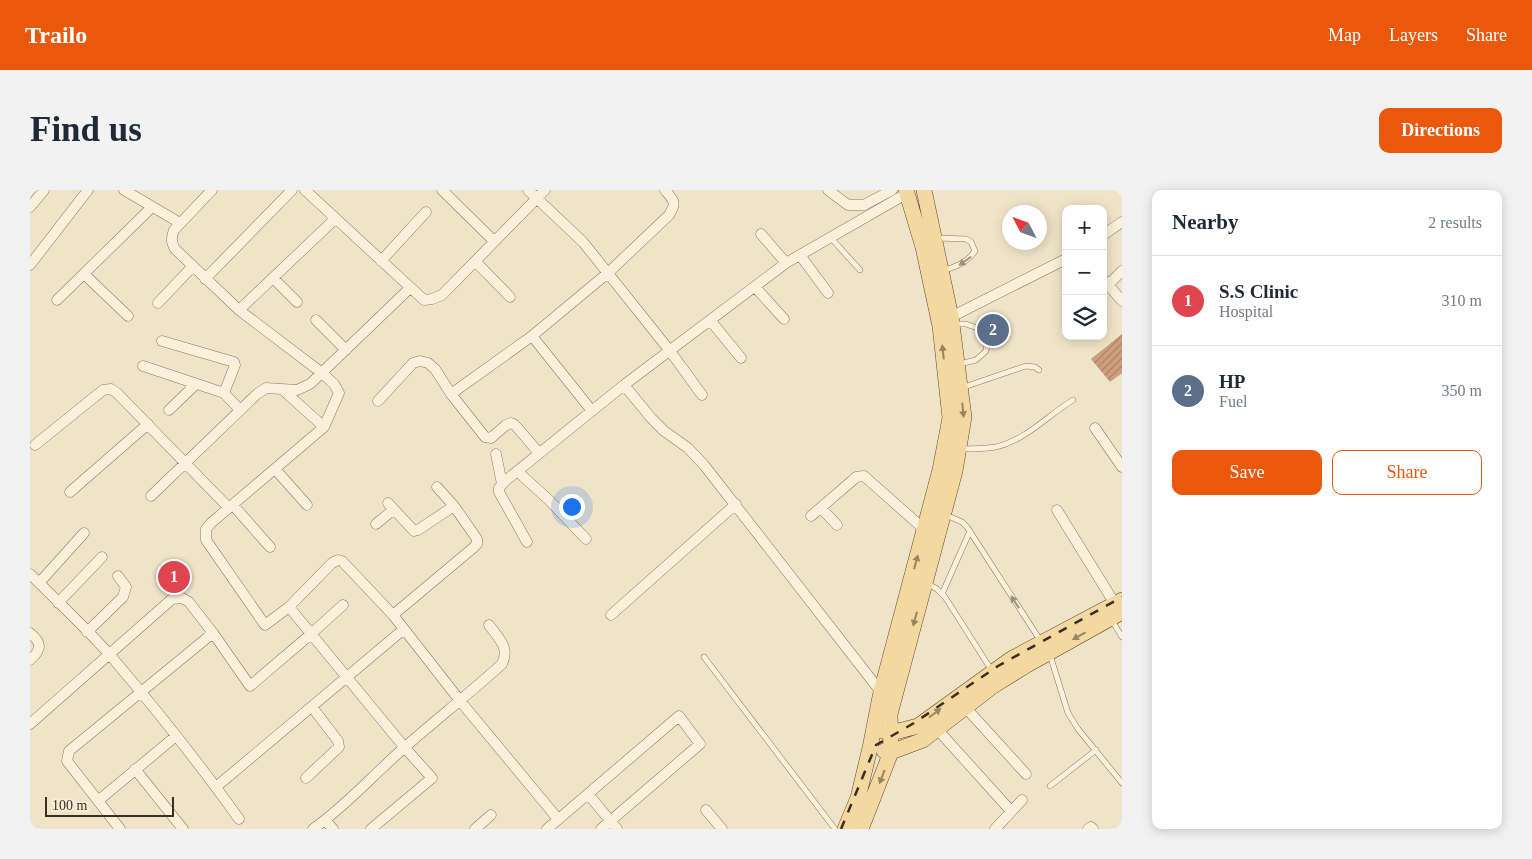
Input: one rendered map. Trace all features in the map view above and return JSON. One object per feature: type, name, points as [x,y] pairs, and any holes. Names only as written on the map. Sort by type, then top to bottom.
[{"type":"main road","points":[[860,829],[891,752],[889,700],[950,418],[947,322],[941,272],[924,190]]},
{"type":"main road","points":[[845,829],[858,798],[874,728],[889,700],[925,582],[943,514],[964,417],[957,364],[947,322],[923,247],[901,191]]},
{"type":"main road","points":[[870,748],[891,752],[923,740],[1046,648],[1118,609]]},
{"type":"main road","points":[[874,728],[891,733],[918,726],[1011,659],[1046,648]]},
{"type":"main road","points":[[889,700],[902,721],[912,727]]},
{"type":"street","points":[[30,207],[44,190]]},
{"type":"street","points":[[30,265],[88,190]]},
{"type":"street","points":[[124,190],[180,223]]},
{"type":"street","points":[[212,190],[174,230],[172,244],[175,249],[239,310],[322,373],[334,384],[340,393],[324,427],[206,529],[206,540],[265,625],[289,607],[332,563],[338,560],[342,561],[393,615],[461,702],[558,819]]},
{"type":"street","points":[[205,279],[292,190]]},
{"type":"street","points":[[305,190],[424,300],[432,300],[442,294],[545,190]]},
{"type":"street","points":[[442,190],[494,241]]},
{"type":"street","points":[[528,190],[583,242],[670,351],[702,395]]},
{"type":"street","points":[[451,394],[532,336],[608,272],[669,215],[674,207],[674,200],[665,190]]},
{"type":"street","points":[[828,190],[848,205],[864,205],[901,191]]},
{"type":"street","points":[[527,542],[499,492],[502,484],[624,385],[786,263],[830,238],[901,191]]},
{"type":"street","points":[[57,300],[152,207]]},
{"type":"street","points":[[381,261],[426,212]]},
{"type":"street","points":[[239,310],[335,219]]},
{"type":"street","points":[[1107,232],[1122,222]]},
{"type":"street","points":[[761,234],[786,263]]},
{"type":"street","points":[[800,255],[828,293]]},
{"type":"street","points":[[475,260],[510,297]]},
{"type":"street","points":[[947,322],[1062,261]]},
{"type":"street","points":[[158,303],[192,267]]},
{"type":"street","points":[[1107,281],[1122,271]]},
{"type":"street","points":[[84,274],[128,316]]},
{"type":"street","points":[[273,278],[297,302]]},
{"type":"street","points":[[1107,283],[1122,301]]},
{"type":"street","points":[[755,287],[784,319]]},
{"type":"street","points":[[151,496],[257,394],[266,388],[297,390],[304,388],[410,288]]},
{"type":"street","points":[[316,320],[346,350]]},
{"type":"street","points":[[710,320],[742,358]]},
{"type":"street","points":[[532,336],[592,411]]},
{"type":"street","points":[[162,341],[234,362],[235,366],[224,393]]},
{"type":"street","points":[[378,401],[408,367],[420,361],[428,363],[435,369],[451,394],[486,437],[490,438],[506,425],[515,424],[539,453]]},
{"type":"street","points":[[143,366],[224,393],[240,410]]},
{"type":"street","points":[[169,410],[196,384]]},
{"type":"street","points":[[624,385],[652,419],[664,431],[688,448],[704,465],[889,700]]},
{"type":"street","points":[[35,445],[106,389],[111,389],[270,547]]},
{"type":"street","points":[[283,390],[324,427]]},
{"type":"street","points":[[70,492],[148,424]]},
{"type":"street","points":[[1095,428],[1122,467]]},
{"type":"street","points":[[496,454],[502,484]]},
{"type":"street","points":[[274,470],[307,505]]},
{"type":"street","points":[[517,471],[549,500],[586,539]]},
{"type":"street","points":[[811,516],[856,477],[864,476],[925,530]]},
{"type":"street","points":[[393,615],[476,544],[477,539],[454,506],[437,487]]},
{"type":"street","points":[[611,616],[736,504]]},
{"type":"street","points":[[376,524],[390,506],[414,531],[454,506]]},
{"type":"street","points":[[821,508],[838,525]]},
{"type":"street","points":[[1056,510],[1118,609]]},
{"type":"street","points":[[39,583],[84,533]]},
{"type":"street","points":[[58,603],[102,557]]},
{"type":"street","points":[[30,574],[109,654],[176,736],[239,819]]},
{"type":"street","points":[[87,632],[123,597],[126,587],[118,576]]},
{"type":"street","points":[[30,724],[172,599],[182,598],[189,602],[214,633],[250,686],[342,605]]},
{"type":"street","points":[[289,607],[432,778],[376,828]]},
{"type":"street","points":[[313,829],[405,748],[461,702],[502,664],[506,656],[506,649],[489,625]]},
{"type":"street","points":[[216,787],[404,630]]},
{"type":"street","points":[[30,632],[40,646],[30,660]]},
{"type":"street","points":[[120,829],[68,762],[68,751],[214,633]]},
{"type":"street","points":[[306,778],[339,747],[338,741],[312,707]]},
{"type":"street","points":[[965,707],[1026,774]]},
{"type":"street","points":[[547,829],[679,716],[700,744],[614,825],[601,829]]},
{"type":"street","points":[[937,729],[1012,811]]},
{"type":"street","points":[[99,800],[176,736]]},
{"type":"street","points":[[135,769],[183,829]]},
{"type":"street","points":[[588,794],[614,825]]},
{"type":"street","points":[[995,829],[1022,800]]},
{"type":"street","points":[[706,810],[722,829]]},
{"type":"street","points":[[475,829],[491,815]]},
{"type":"street","points":[[325,820],[333,829]]},
{"type":"street","points":[[1088,829],[1091,827],[1093,829]]},
{"type":"lane","points":[[830,238],[860,270]]},
{"type":"lane","points":[[934,238],[966,239],[971,242],[975,252],[964,263],[941,272]]},
{"type":"lane","points":[[947,322],[966,324],[980,329],[987,344],[986,351],[976,360],[957,364]]},
{"type":"lane","points":[[960,388],[1026,366],[1035,367],[1039,370]]},
{"type":"lane","points":[[958,449],[994,447],[1018,439],[1073,400]]},
{"type":"lane","points":[[943,514],[962,522],[970,531],[1046,648],[1068,714],[1122,783]]},
{"type":"lane","points":[[942,594],[970,531]]},
{"type":"lane","points":[[925,582],[942,594],[992,672]]},
{"type":"lane","points":[[1118,609],[1122,637]]},
{"type":"lane","points":[[704,657],[835,829]]},
{"type":"lane","points":[[1050,786],[1096,750]]},
{"type":"building","points":[[1122,334],[1122,373],[1110,382],[1091,359]]},
{"type":"building","points":[[180,560],[191,574],[171,590],[160,575]]},
{"type":"railway","points":[[841,829],[876,745],[914,723],[998,666],[1122,597]]},
{"type":"place","name":"HP","points":[[993,330]]},
{"type":"place","name":"S.S Clinic","points":[[174,577]]}]
